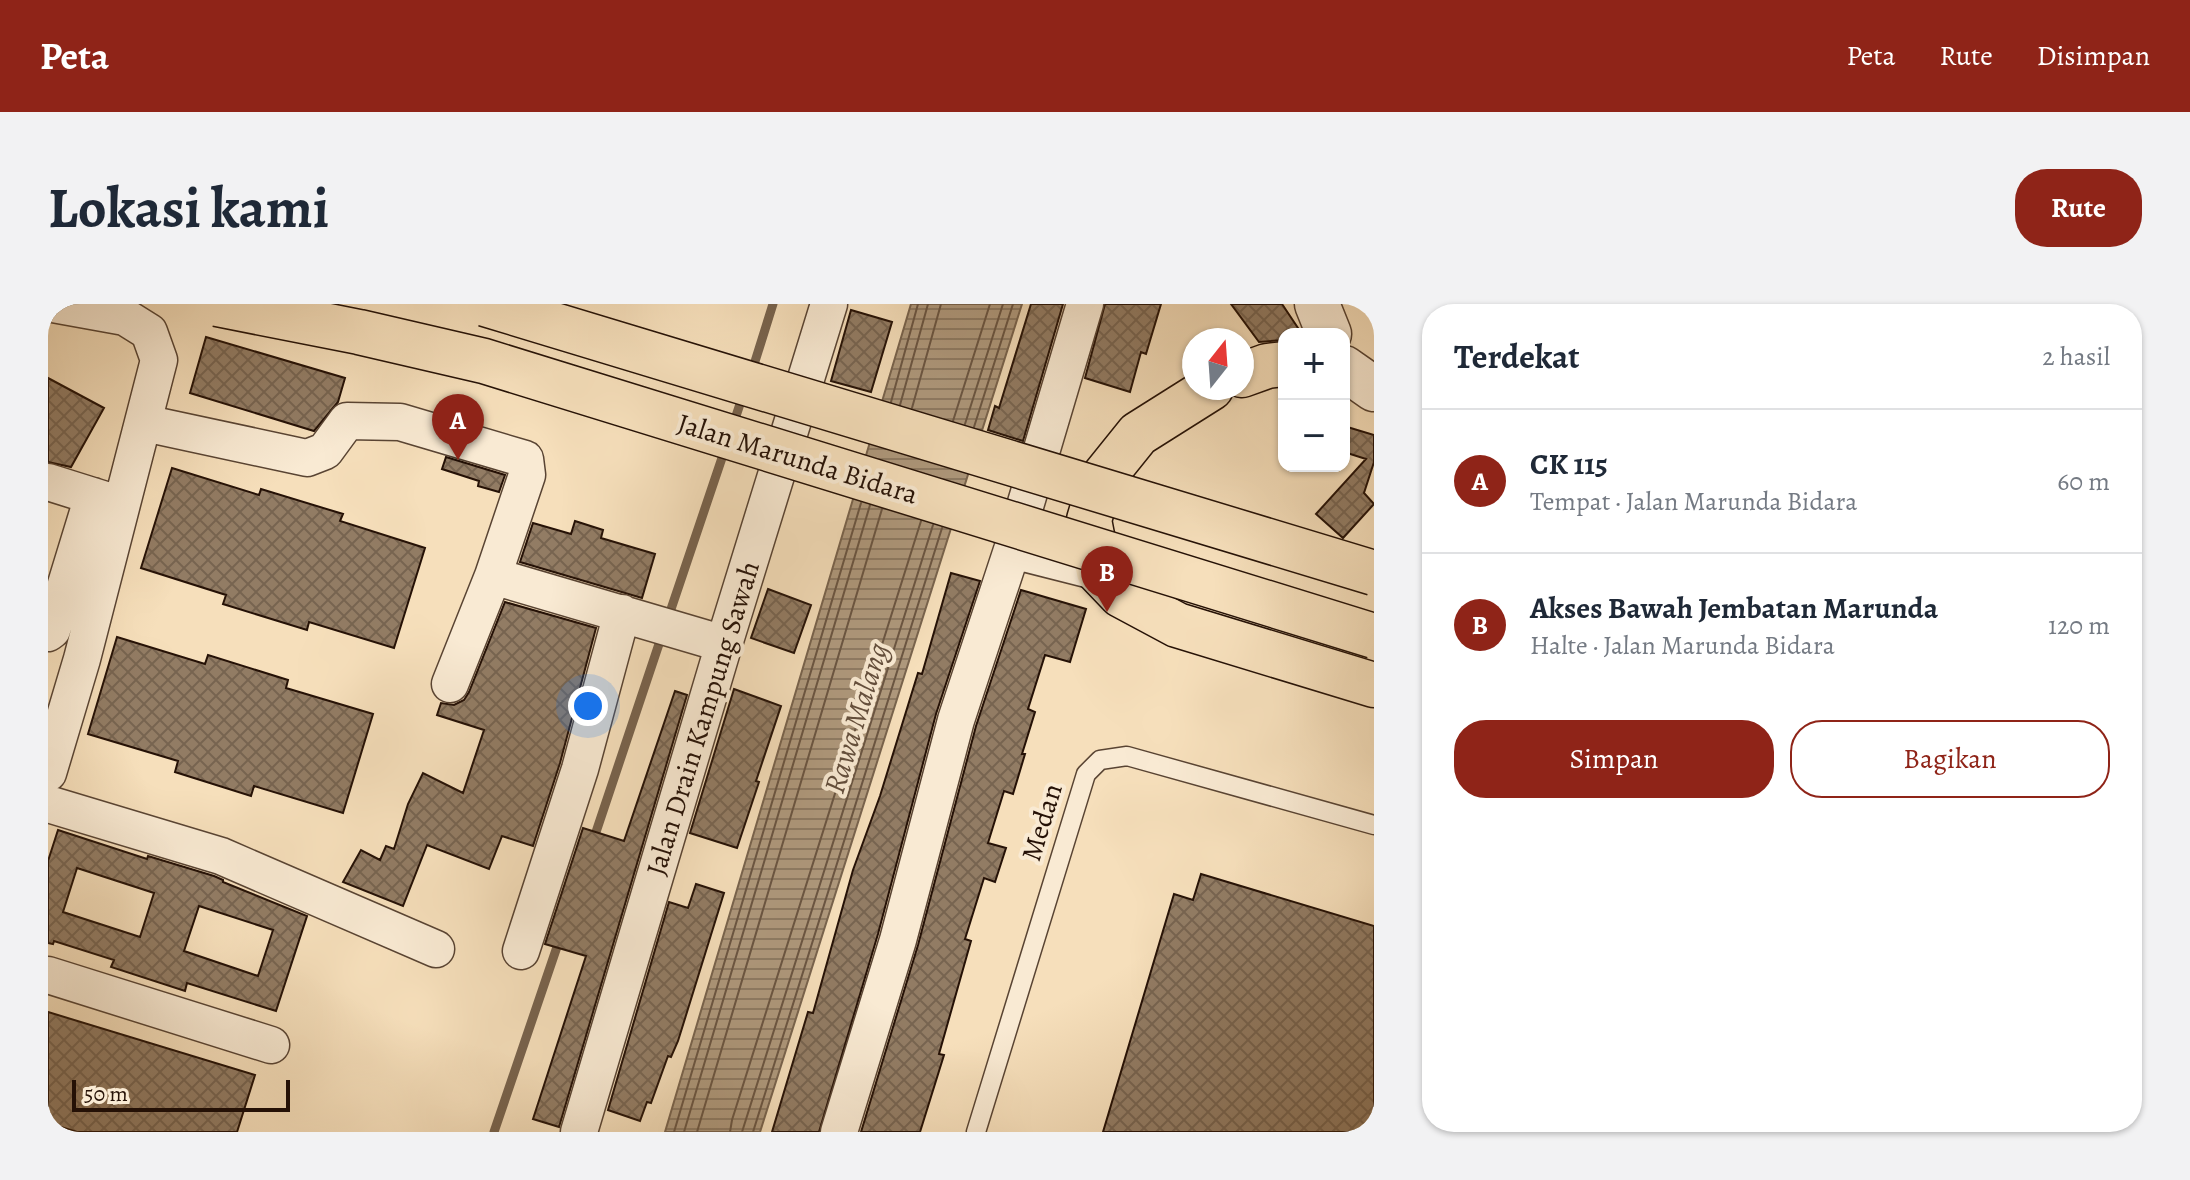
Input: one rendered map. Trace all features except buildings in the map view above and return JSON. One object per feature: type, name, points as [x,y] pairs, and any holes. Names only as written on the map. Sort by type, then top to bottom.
[{"type":"main road","name":"Jalan Marunda Bidara","points":[[217,304],[484,361],[1374,636]]},
{"type":"main road","name":"Jalan Marunda Bidara","points":[[485,304],[1374,573]]},
{"type":"main road","points":[[1254,371],[1278,365]]},
{"type":"main road","points":[[1192,400],[1138,434],[1101,480],[1089,520],[1099,572],[1121,595],[1177,625],[1374,685]]},
{"type":"street","points":[[48,633],[144,423],[159,360],[149,332],[125,317],[53,304]]},
{"type":"street","name":"Jalan Drain Kampung Sawah","points":[[579,1132],[829,304]]},
{"type":"street","points":[[839,1132],[898,940],[956,720],[1012,550],[1085,304]]},
{"type":"street","points":[[1317,304],[1327,328]]},
{"type":"street","points":[[1350,372],[1374,389]]},
{"type":"street","points":[[144,423],[307,458],[325,451],[347,421],[400,422],[525,459],[527,475],[493,576],[450,684]]},
{"type":"street","points":[[1038,462],[1101,480]]},
{"type":"street","points":[[48,482],[108,500]]},
{"type":"street","points":[[48,773],[82,659],[108,500]]},
{"type":"street","points":[[1012,550],[1099,572]]},
{"type":"street","points":[[493,576],[724,644]]},
{"type":"street","points":[[521,951],[631,616]]},
{"type":"street","points":[[48,804],[221,856],[436,949]]},
{"type":"street","points":[[48,975],[271,1045]]},
{"type":"lane","name":"Medan","points":[[976,1132],[1086,774],[1100,760],[1127,756],[1374,825]]},
{"type":"water","name":"Rawa Malang","points":[[911,304],[1022,304],[760,1132],[665,1132]]},
{"type":"waterway","points":[[752,371],[773,304]]},
{"type":"waterway","points":[[732,428],[744,392]]},
{"type":"waterway","points":[[667,621],[725,449]]},
{"type":"waterway","points":[[593,841],[662,635]]},
{"type":"waterway","points":[[494,1132],[560,938]]},
{"type":"place","name":"CK 115","points":[[458,460]]},
{"type":"place","name":"Akses Bawah Jembatan Marunda","points":[[1107,612]]}]
